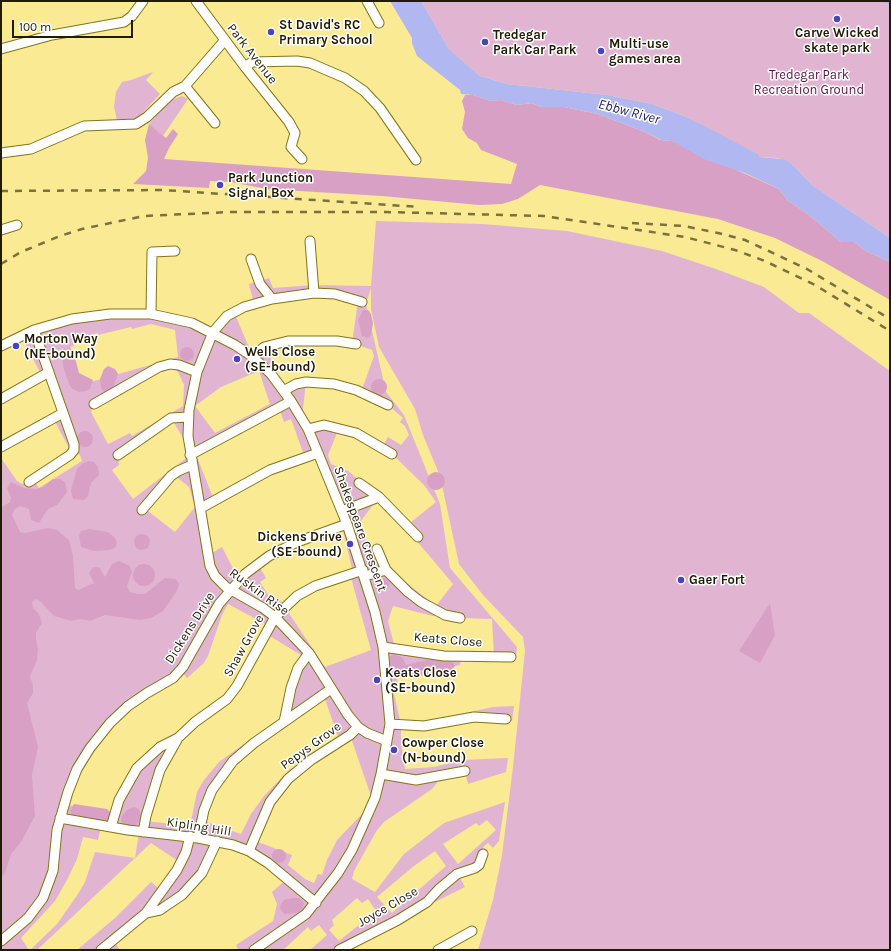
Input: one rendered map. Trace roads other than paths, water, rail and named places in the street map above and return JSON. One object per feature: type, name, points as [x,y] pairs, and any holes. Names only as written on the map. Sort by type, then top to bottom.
[{"type":"street","points":[[1,49],[59,34],[124,22],[132,16],[144,1]]},
{"type":"street","name":"Park Avenue","points":[[196,1],[245,68],[289,122],[295,133],[291,147],[302,159]]},
{"type":"street","points":[[367,1],[379,23]]},
{"type":"street","points":[[1,153],[31,149],[84,126],[136,124],[147,117],[173,92],[185,86],[225,40]]},
{"type":"street","points":[[245,68],[252,62],[297,61],[316,65],[345,78],[364,91],[380,108],[416,160]]},
{"type":"street","points":[[185,86],[215,123]]},
{"type":"street","points":[[1,230],[17,225]]},
{"type":"street","points":[[310,241],[314,293]]},
{"type":"street","points":[[151,314],[152,252],[176,252]]},
{"type":"street","points":[[251,259],[260,284],[272,299]]},
{"type":"street","name":"Ruskin Rise","points":[[362,302],[342,296],[314,293],[272,299],[244,307],[227,316],[213,332],[197,372],[192,388],[188,417],[188,436],[210,566],[215,576],[230,589],[263,608],[275,617],[309,653],[358,727],[367,733],[387,740]]},
{"type":"street","name":"Shakespeare Crescent","points":[[1,346],[34,330],[72,319],[110,314],[151,314],[192,323],[213,332],[253,357],[285,390],[308,429],[342,511],[364,573],[383,647],[390,724],[381,774],[366,819],[352,850],[338,873],[306,914],[260,949]]},
{"type":"street","points":[[29,482],[70,455],[74,450],[74,444],[34,330]]},
{"type":"street","points":[[253,357],[264,347],[288,341],[337,341],[356,344]]},
{"type":"street","points":[[94,404],[159,367],[174,364],[197,372]]},
{"type":"street","points":[[1,399],[49,372]]},
{"type":"street","points":[[285,390],[296,384],[306,382],[334,384],[356,390],[388,405]]},
{"type":"street","points":[[190,455],[291,401]]},
{"type":"street","points":[[1,447],[63,413]]},
{"type":"street","points":[[118,455],[171,418],[188,417]]},
{"type":"street","points":[[308,429],[324,425],[356,433],[392,454]]},
{"type":"street","points":[[201,508],[270,470],[318,453]]},
{"type":"street","points":[[142,510],[171,476],[192,465]]},
{"type":"street","points":[[359,483],[379,497],[418,537]]},
{"type":"street","points":[[342,511],[379,497]]},
{"type":"street","name":"Dickens Drive","points":[[1,941],[28,918],[43,898],[52,871],[60,818],[77,769],[90,748],[110,723],[128,706],[147,692],[173,678],[183,667],[219,604],[230,589],[245,574],[269,556],[297,542],[347,524]]},
{"type":"street","points":[[377,549],[386,570],[408,592],[421,602],[445,615],[460,618]]},
{"type":"street","name":"Shaw Grove","points":[[110,828],[119,800],[137,768],[160,747],[178,738],[195,722],[227,698],[237,686],[275,617],[297,596],[315,586],[364,573],[386,570]]},
{"type":"street","name":"Keats Close","points":[[383,647],[444,656],[511,657]]},
{"type":"street","points":[[284,722],[291,688],[298,668],[309,653]]},
{"type":"street","points":[[101,950],[146,913],[177,870],[194,837],[212,790],[220,776],[233,761],[250,746],[332,689]]},
{"type":"street","points":[[390,724],[424,726],[474,717],[506,719]]},
{"type":"street","name":"Pepys Grove","points":[[249,851],[270,802],[283,784],[299,769],[345,739],[358,727]]},
{"type":"street","name":"Shaw Grove","points":[[143,832],[148,809],[160,770],[178,738]]},
{"type":"street","points":[[381,774],[416,780],[465,771]]},
{"type":"street","name":"Kipling Hill","points":[[60,818],[110,828],[217,841],[249,851],[283,875],[316,903]]},
{"type":"street","points":[[146,913],[160,910],[171,904],[194,884],[210,860],[217,841]]},
{"type":"street","name":"Joyce Close","points":[[339,950],[398,920],[427,902],[439,889],[457,874],[475,868],[479,865],[483,854]]},
{"type":"street","points":[[438,950],[472,931]]},
{"type":"water","name":"Ebbw River","points":[[390,1],[421,1],[449,49],[480,76],[507,84],[607,95],[652,104],[684,116],[759,155],[759,157],[783,159],[792,164],[812,185],[890,238],[890,262],[866,251],[854,242],[841,242],[808,214],[787,200],[779,189],[745,173],[706,160],[672,141],[661,140],[645,132],[598,114],[564,107],[541,107],[532,103],[517,105],[501,100],[491,101],[473,95],[461,94],[460,90],[417,56],[412,43],[412,38]]},
{"type":"waterway","points":[[883,1],[890,3]]},
{"type":"railway","points":[[1,191],[163,190],[420,207]]},
{"type":"railway","points":[[1,264],[21,252],[60,236],[82,229],[144,216],[231,212],[386,212],[544,216],[685,237],[735,250],[765,261],[815,285],[890,331]]},
{"type":"railway","points":[[632,223],[684,226],[745,240],[807,269],[890,319]]},
{"type":"place","name":"Carve Wicked skate park","points":[[837,19]]},
{"type":"place","name":"St David's RC Primary School","points":[[271,32]]},
{"type":"place","name":"Tredegar Park Car Park","points":[[485,42]]},
{"type":"place","name":"Multi-use games area","points":[[601,51]]},
{"type":"place","name":"Park Junction Signal Box","points":[[220,185]]},
{"type":"place","name":"Morton Way (NE-bound)","points":[[16,346]]},
{"type":"place","name":"Wells Close (SE-bound)","points":[[237,359]]},
{"type":"place","name":"Dickens Drive (SE-bound)","points":[[350,544]]},
{"type":"place","name":"Gaer Fort","points":[[681,580]]},
{"type":"place","name":"Keats Close (SE-bound)","points":[[377,680]]},
{"type":"place","name":"Cowper Close (N-bound)","points":[[394,750]]},
{"type":"park label","name":"Tredegar Park Recreation Ground","points":[[809,82]]}]
